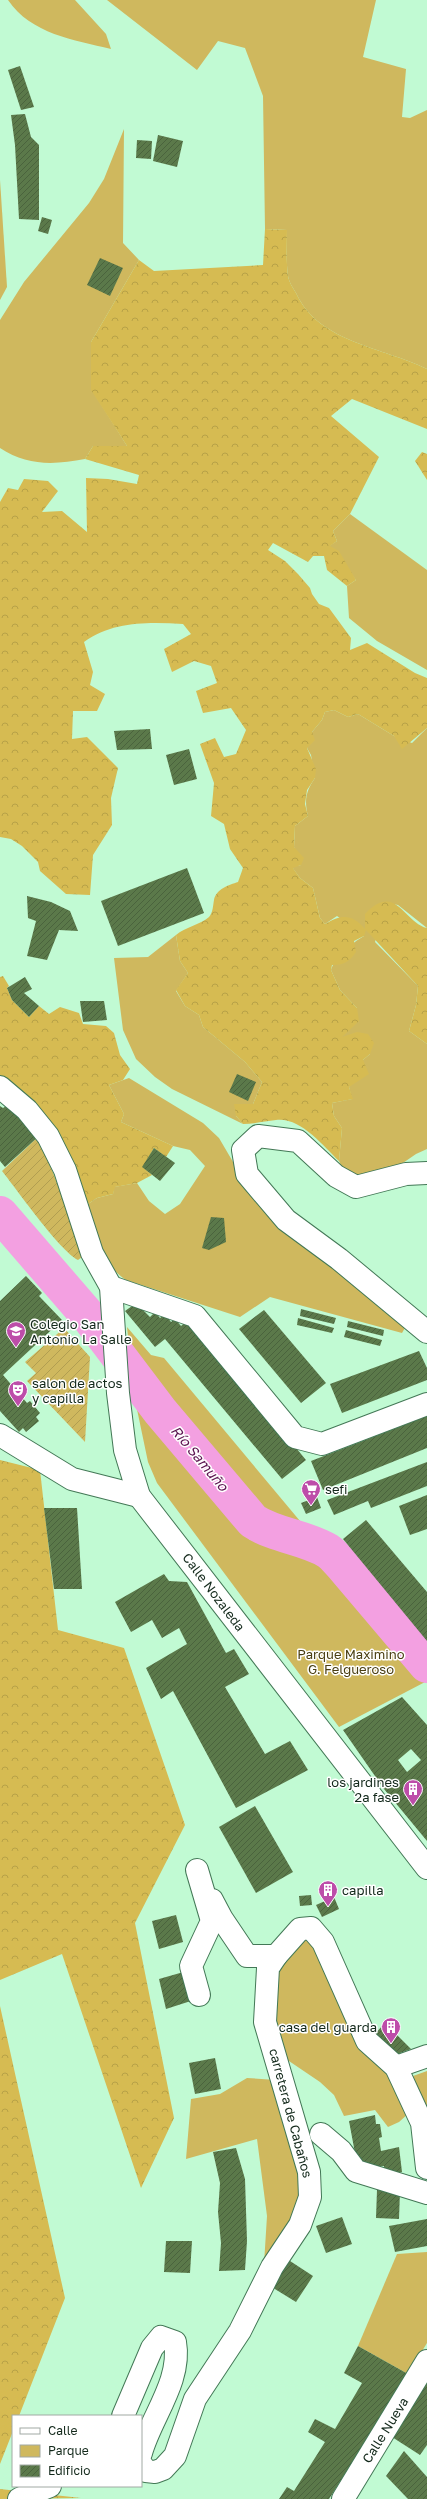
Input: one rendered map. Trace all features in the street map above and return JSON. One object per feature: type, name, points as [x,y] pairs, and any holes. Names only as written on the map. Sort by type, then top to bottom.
[{"type":"street","points":[[0,1087],[27,1110],[48,1136],[65,1170],[92,1253],[107,1280],[195,1316],[296,1437],[322,1444],[427,1404]]},
{"type":"street","points":[[427,1173],[406,1174],[356,1187],[336,1176],[298,1141],[258,1136],[243,1150],[247,1174],[286,1220],[339,1259],[427,1332]]},
{"type":"street","name":"Calle Nozaleda","points":[[107,1280],[114,1329],[117,1378],[125,1450],[140,1496],[427,1868]]},
{"type":"street","points":[[0,1436],[72,1479],[140,1496]]},
{"type":"street","points":[[199,1995],[191,1966],[212,1921],[197,1870],[222,1919],[247,1956],[276,1956]]},
{"type":"street","name":"carretera de Cabaños","points":[[142,2465],[146,2470],[155,2472],[163,2469],[175,2456],[195,2399],[240,2331],[272,2267],[300,2225],[310,2197],[309,2172],[265,2022],[268,1968],[276,1956],[300,1929],[311,1928],[323,1942],[367,2041],[396,2067]]},
{"type":"street","points":[[427,2056],[396,2067],[422,2123],[427,2168]]},
{"type":"street","points":[[321,2134],[341,2151],[356,2172],[427,2193]]},
{"type":"street","points":[[124,2415],[152,2348],[161,2337],[175,2342],[177,2351],[169,2387],[142,2452]]},
{"type":"street","name":"Calle Nueva","points":[[343,2499],[427,2361]]},
{"type":"street","points":[[19,2499],[48,2487]]},
{"type":"green space","points":[[8,0],[75,0],[106,34],[111,49],[68,39],[41,28],[29,21]]},
{"type":"green space","points":[[107,0],[376,0],[363,57],[406,69],[402,117],[410,118],[427,110],[427,369],[410,361],[354,342],[336,333],[320,323],[306,310],[292,287],[287,271],[287,230],[265,229],[263,96],[245,48],[218,41],[197,70]]},
{"type":"green space","points":[[124,129],[123,243],[139,260],[91,342],[92,390],[127,446],[93,446],[85,459],[62,462],[41,462],[20,458],[0,448],[0,320],[24,282],[89,203],[104,179]]},
{"type":"green space","points":[[0,180],[7,287],[0,300]]},
{"type":"green space","points":[[265,229],[287,230],[287,265],[289,280],[306,310],[320,323],[354,342],[410,361],[427,369],[427,429],[352,399],[331,416],[379,457],[350,514],[333,531],[337,541],[330,546],[339,551],[356,580],[347,586],[327,570],[324,556],[313,556],[308,562],[273,543],[268,550],[285,561],[298,574],[310,588],[319,604],[329,608],[351,638],[350,650],[367,643],[415,673],[427,678],[427,728],[402,749],[394,736],[358,714],[348,717],[334,710],[325,712],[322,720],[312,732],[315,740],[307,748],[316,769],[315,778],[307,790],[305,804],[308,816],[295,826],[294,847],[304,858],[301,865],[293,868],[300,878],[313,888],[320,918],[325,924],[337,918],[351,918],[356,920],[365,929],[365,914],[376,905],[385,902],[392,903],[399,907],[419,925],[427,928],[427,1044],[409,1031],[416,1005],[418,986],[366,930],[364,936],[354,941],[356,952],[351,958],[343,964],[332,965],[331,970],[340,990],[357,1008],[359,1021],[342,1037],[357,1032],[368,1034],[374,1043],[370,1054],[363,1060],[369,1074],[349,1087],[353,1099],[332,1103],[334,1116],[342,1128],[339,1161],[311,1134],[294,1123],[285,1120],[276,1120],[243,1124],[236,1116],[234,1104],[253,1104],[262,1082],[245,1062],[203,1027],[199,1015],[185,1006],[176,990],[188,973],[180,961],[176,935],[209,917],[213,909],[215,896],[217,893],[223,888],[238,882],[243,868],[230,849],[224,824],[211,816],[214,783],[200,744],[215,738],[224,757],[236,754],[246,730],[231,708],[203,713],[196,691],[217,683],[211,666],[194,661],[172,672],[164,649],[191,634],[183,624],[132,624],[107,630],[84,642],[93,672],[90,685],[105,694],[97,711],[73,711],[72,739],[87,737],[118,768],[111,798],[112,825],[93,855],[90,895],[66,894],[40,871],[38,862],[22,846],[11,839],[0,837],[0,502],[8,488],[18,490],[24,479],[48,481],[58,491],[42,512],[62,511],[87,532],[86,478],[108,479],[137,484],[139,475],[85,459],[93,446],[127,446],[91,390],[91,342],[139,260],[154,271],[263,265]]},
{"type":"green space","points":[[422,452],[427,454],[427,480],[415,461]]},
{"type":"green space","points":[[350,514],[427,570],[427,670],[377,641],[349,618],[347,586],[356,580],[329,546],[337,541],[333,531]]},
{"type":"green space","points":[[334,710],[348,717],[358,714],[394,736],[412,743],[427,728],[427,928],[398,905],[387,903],[375,942],[418,986],[416,1005],[409,1031],[427,1044],[427,1149],[416,1154],[400,1165],[364,1180],[344,1172],[339,1161],[342,1128],[334,1116],[332,1103],[352,1099],[349,1087],[363,1060],[370,1054],[341,1037],[347,1031],[357,1008],[340,990],[331,970],[336,960],[344,951],[364,936],[337,916],[325,924],[320,918],[313,888],[300,878],[292,867],[301,865],[294,847],[295,826],[308,816],[306,800],[310,787],[315,778],[311,755],[307,748],[312,732],[322,720],[325,712]]},
{"type":"green space","points":[[176,935],[180,961],[188,973],[176,991],[185,1006],[199,1015],[203,1027],[245,1062],[262,1082],[253,1104],[236,1116],[243,1124],[172,1089],[155,1077],[136,1059],[123,1030],[114,958],[148,957]]},
{"type":"green space","points":[[3,976],[9,986],[7,988],[12,1000],[29,1017],[39,1006],[49,1014],[60,1007],[79,1013],[83,1024],[106,1026],[114,1033],[120,1055],[130,1069],[123,1080],[109,1085],[124,1114],[121,1122],[173,1146],[166,1157],[154,1148],[143,1167],[152,1175],[137,1183],[115,1187],[113,1194],[97,1198],[85,1206],[0,1077],[0,977]]},
{"type":"green space","points":[[129,1078],[203,1123],[219,1138],[243,1179],[346,1276],[406,1326],[402,1333],[270,1297],[240,1317],[126,1280],[117,1273],[110,1265],[100,1247],[85,1206],[97,1198],[113,1194],[114,1187],[137,1183],[149,1201],[165,1214],[180,1204],[205,1166],[190,1150],[173,1146],[121,1122],[124,1114],[109,1085]]},
{"type":"green space","points":[[39,1136],[70,1217],[82,1257],[78,1260],[60,1245],[2,1171]]},
{"type":"green space","points":[[127,1327],[151,1355],[164,1358],[310,1533],[259,1525],[132,1374]]},
{"type":"green space","points":[[64,1328],[90,1357],[85,1442],[27,1381],[36,1373],[25,1362]]},
{"type":"green space","name":"Parque Maximino G. Felgueroso","points":[[134,1395],[250,1540],[310,1548],[332,1561],[427,1677],[427,1681],[339,1727],[157,1483],[148,1462]]},
{"type":"green space","points":[[0,1460],[40,1470],[58,1630],[124,1648],[185,1825],[135,1923],[174,2118],[141,2188],[62,1954],[0,1980]]},
{"type":"green space","points":[[302,1939],[313,1944],[383,2061],[409,2113],[399,2122],[388,2127],[375,2110],[344,2116],[334,2095],[320,2082],[286,2059],[278,2034],[275,2005],[277,1975],[286,1955]]},
{"type":"green space","points":[[0,2006],[65,2298],[19,2415],[12,2415],[12,2434],[0,2464]]},
{"type":"green space","points":[[427,2071],[427,2114],[413,2076]]},
{"type":"green space","points":[[247,2078],[276,2080],[303,2170],[303,2199],[264,2264],[267,2216],[257,2139],[186,2159],[191,2099],[220,2094]]},
{"type":"green space","points":[[427,2252],[427,2343],[408,2374],[358,2346],[397,2254]]},
{"type":"green space","points":[[0,2489],[81,2498],[0,2499]]},
{"type":"building","points":[[20,66],[34,107],[21,110],[8,70]]},
{"type":"building","points":[[25,114],[31,137],[39,145],[39,220],[19,219],[15,145],[11,115]]},
{"type":"building","points":[[158,135],[183,141],[177,167],[153,161]]},
{"type":"building","points":[[137,140],[152,141],[151,159],[136,158]]},
{"type":"building","points":[[42,217],[52,220],[48,234],[38,231]]},
{"type":"building","points":[[100,258],[123,268],[110,296],[87,285]]},
{"type":"building","points":[[150,729],[152,749],[117,750],[114,731]]},
{"type":"building","points":[[189,749],[197,779],[174,785],[166,755]]},
{"type":"building","points":[[187,868],[204,913],[118,946],[101,901]]},
{"type":"building","points":[[27,896],[51,902],[70,911],[78,931],[59,930],[47,960],[27,956],[36,921],[28,918]]},
{"type":"building","points":[[25,977],[32,989],[24,993],[39,1006],[29,1017],[12,1000],[7,988]]},
{"type":"building","points":[[80,1001],[104,1001],[107,1020],[83,1022]]},
{"type":"building","points":[[237,1074],[256,1082],[248,1101],[229,1092]]},
{"type":"building","points":[[0,1106],[3,1108],[6,1106],[39,1136],[5,1167],[0,1161]]},
{"type":"building","points":[[154,1148],[175,1163],[160,1181],[142,1167]]},
{"type":"building","points":[[211,1217],[224,1218],[226,1242],[209,1250],[202,1248]]},
{"type":"building","name":"Colegio San Antonio La Salle","points":[[26,1276],[42,1293],[39,1296],[62,1320],[3,1375],[27,1403],[30,1401],[40,1413],[36,1417],[39,1421],[26,1432],[23,1428],[19,1432],[0,1411],[0,1301]]},
{"type":"building","points":[[132,1306],[143,1310],[150,1317],[155,1312],[160,1318],[165,1314],[171,1322],[175,1319],[181,1326],[189,1319],[306,1460],[282,1479],[165,1339],[155,1347],[125,1311]]},
{"type":"building","points":[[301,1309],[336,1318],[334,1324],[300,1316]]},
{"type":"building","points":[[264,1310],[326,1383],[301,1403],[239,1329]]},
{"type":"building","points":[[298,1318],[334,1328],[332,1333],[297,1325]]},
{"type":"building","points":[[348,1321],[384,1330],[383,1336],[347,1327]]},
{"type":"building","points":[[346,1330],[382,1340],[380,1346],[344,1337]]},
{"type":"building","points":[[419,1351],[427,1368],[427,1380],[342,1413],[330,1384]]},
{"type":"building","points":[[427,1416],[427,1448],[323,1490],[311,1461]]},
{"type":"building","points":[[427,1462],[427,1486],[371,1508],[368,1501],[334,1515],[327,1500]]},
{"type":"building","points":[[427,1495],[427,1529],[410,1535],[399,1506]]},
{"type":"building","name":"sefi","points":[[317,1497],[321,1508],[306,1514],[301,1503]]},
{"type":"building","points":[[44,1508],[77,1508],[82,1589],[54,1589]]},
{"type":"building","points":[[366,1520],[427,1592],[427,1641],[343,1539]]},
{"type":"building","points":[[164,1574],[169,1581],[187,1582],[226,1653],[234,1649],[249,1674],[225,1687],[265,1754],[290,1741],[308,1770],[236,1808],[173,1691],[161,1699],[146,1668],[187,1644],[179,1628],[162,1638],[152,1620],[131,1632],[115,1602]]},
{"type":"building","points":[[402,1697],[427,1725],[427,1841],[384,1789],[343,1730]],"holes":[[[411,1749],[421,1760],[407,1772],[398,1760]]]},
{"type":"building","points":[[255,1806],[293,1872],[256,1893],[219,1827]]},
{"type":"building","points":[[311,1895],[312,1905],[300,1906],[299,1896]]},
{"type":"building","name":"capilla","points":[[334,1897],[339,1909],[322,1917],[316,1905]]},
{"type":"building","points":[[176,1915],[183,1942],[159,1949],[152,1921]]},
{"type":"building","points":[[187,1971],[197,1999],[166,2009],[159,1979]]},
{"type":"building","name":"casa del guarda","points":[[385,2023],[411,2049],[392,2056],[371,2038]]},
{"type":"building","points":[[215,2058],[221,2089],[195,2094],[189,2063]]},
{"type":"building","points":[[375,2115],[376,2124],[380,2124],[382,2137],[379,2138],[381,2151],[399,2147],[402,2172],[384,2175],[384,2166],[358,2169],[349,2121]]},
{"type":"building","points":[[236,2148],[245,2179],[247,2241],[245,2270],[219,2271],[221,2243],[218,2212],[220,2183],[213,2152]]},
{"type":"building","points":[[377,2190],[400,2191],[399,2219],[376,2218]]},
{"type":"building","points":[[342,2217],[352,2244],[326,2253],[316,2226]]},
{"type":"building","points":[[427,2219],[427,2246],[395,2252],[389,2226]]},
{"type":"building","points":[[166,2241],[192,2241],[190,2273],[164,2272]]},
{"type":"building","points":[[287,2259],[313,2276],[296,2302],[270,2286]]},
{"type":"building","points":[[358,2346],[408,2374],[329,2499],[279,2499],[287,2487],[294,2491],[325,2442],[308,2432],[315,2419],[335,2429],[362,2383],[344,2373]]},
{"type":"building","points":[[427,2380],[427,2445],[420,2455],[392,2437]]},
{"type":"building","points":[[404,2451],[427,2477],[427,2499],[408,2499],[386,2476]]},
{"type":"waterway","name":"Río Samuño","points":[[0,1214],[89,1317],[160,1411],[253,1521],[271,1530],[319,1546],[328,1551],[344,1567],[427,1665]]},
{"type":"place","name":"Colegio San Antonio La Salle","points":[[16,1348]]},
{"type":"place","name":"salon de actos y capilla","points":[[18,1407]]},
{"type":"place","name":"sefi","points":[[311,1506]]},
{"type":"place","name":"los jardines 2ª fase","points":[[413,1806]]},
{"type":"place","name":"capilla","points":[[328,1907]]},
{"type":"place","name":"casa del guarda","points":[[391,2044]]}]
